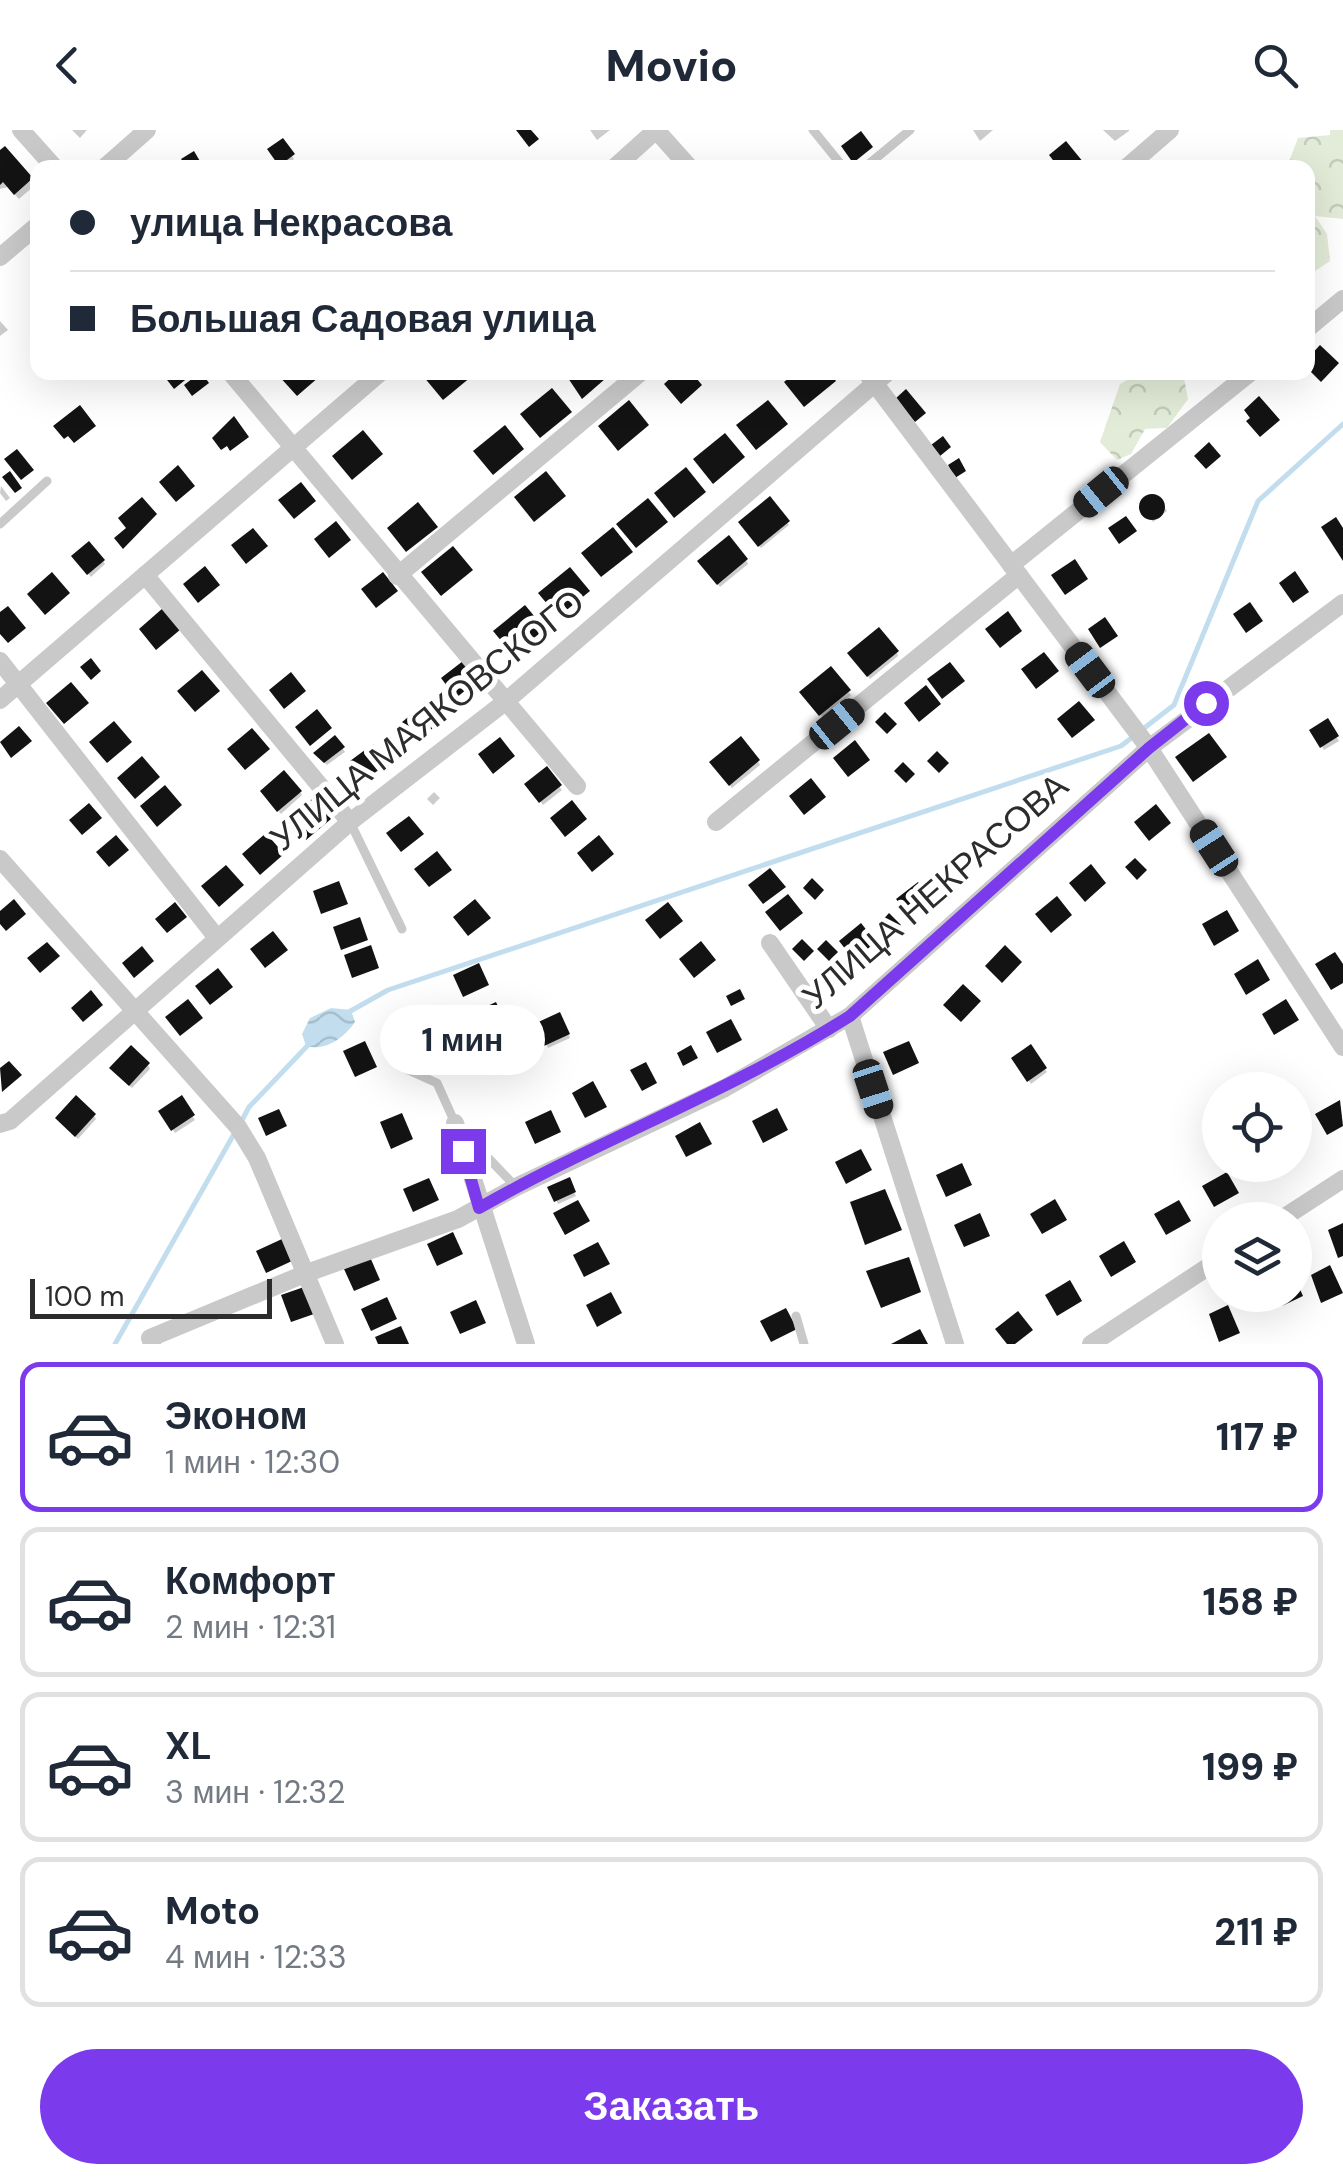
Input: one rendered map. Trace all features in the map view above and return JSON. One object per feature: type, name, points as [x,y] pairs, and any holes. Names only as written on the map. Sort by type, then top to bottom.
[{"type":"street","points":[[21,130],[48,160]]},
{"type":"street","points":[[113,160],[147,130]]},
{"type":"street","points":[[623,160],[656,130],[683,160]]},
{"type":"street","points":[[1135,160],[1170,130]]},
{"type":"street","points":[[0,257],[30,232]]},
{"type":"street","points":[[1315,322],[1343,299]]},
{"type":"street","points":[[237,380],[397,576],[577,786]]},
{"type":"street","points":[[0,700],[372,380]]},
{"type":"street","points":[[397,576],[631,380]]},
{"type":"street","name":"УЛИЦА МАЯКОВСКОГО","points":[[5,1123],[350,822],[505,702],[872,380]]},
{"type":"street","points":[[880,380],[1015,570],[1149,748],[1343,1047]]},
{"type":"street","points":[[716,822],[1241,380]]},
{"type":"street","points":[[145,575],[350,822]]},
{"type":"street","name":"УЛИЦА НЕКРАСОВА","points":[[151,1341],[308,1273],[458,1220],[516,1186],[725,1088],[850,1016],[1149,748],[1343,603]]},
{"type":"street","points":[[0,660],[217,938]]},
{"type":"street","points":[[0,859],[238,1127],[257,1158],[335,1344]]},
{"type":"street","points":[[770,942],[829,1029]]},
{"type":"street","points":[[850,1016],[954,1344]]},
{"type":"street","points":[[455,1123],[479,1208],[526,1344]]},
{"type":"street","points":[[1307,1202],[1343,1178]]},
{"type":"street","points":[[1091,1344],[1202,1271]]},
{"type":"lane","points":[[813,130],[837,160]]},
{"type":"lane","points":[[874,160],[910,130]]},
{"type":"lane","points":[[0,524],[46,481]]},
{"type":"lane","points":[[350,822],[402,929]]},
{"type":"lane","points":[[399,1066],[437,1083],[455,1123],[516,1186]]},
{"type":"lane","points":[[796,1316],[804,1344]]},
{"type":"green space","points":[[1330,130],[1343,130],[1343,219],[1315,216],[1315,160],[1290,160],[1298,138],[1330,135]]},
{"type":"green space","points":[[1315,216],[1327,234],[1330,261],[1315,271]]},
{"type":"green space","points":[[1127,380],[1184,380],[1188,399],[1167,428],[1145,429],[1131,454],[1117,460],[1100,442],[1120,384]]},
{"type":"water","points":[[331,1008],[351,1010],[355,1022],[334,1042],[306,1046],[302,1034],[310,1018]]},
{"type":"building","points":[[516,130],[531,130],[539,139],[529,147]]},
{"type":"building","points":[[861,131],[873,147],[851,160],[841,146]]},
{"type":"building","points":[[283,138],[295,154],[287,160],[275,160],[267,149]]},
{"type":"building","points":[[1066,141],[1081,160],[1053,160],[1049,155]]},
{"type":"building","points":[[5,146],[30,175],[30,181],[14,195],[3,182],[0,185],[0,150]]},
{"type":"building","points":[[194,151],[199,160],[182,160]]},
{"type":"building","points":[[1320,345],[1339,363],[1321,382],[1315,376],[1315,350]]},
{"type":"building","points":[[167,380],[185,380],[174,389]]},
{"type":"building","points":[[191,380],[209,383],[192,396],[184,385]]},
{"type":"building","points":[[283,380],[316,380],[297,396]]},
{"type":"building","points":[[426,380],[467,380],[443,400]]},
{"type":"building","points":[[569,380],[604,380],[582,399]]},
{"type":"building","points":[[668,380],[698,380],[702,385],[681,404],[664,384]]},
{"type":"building","points":[[786,380],[836,381],[804,407],[784,382]]},
{"type":"building","points":[[552,388],[572,412],[540,438],[520,414]]},
{"type":"building","points":[[906,389],[926,413],[915,422],[895,399]]},
{"type":"building","points":[[1259,396],[1280,420],[1260,437],[1246,421],[1250,418],[1244,410]]},
{"type":"building","points":[[629,400],[649,425],[618,451],[598,426]]},
{"type":"building","points":[[768,400],[788,424],[756,450],[736,425]]},
{"type":"building","points":[[80,405],[96,426],[74,443],[68,436],[64,439],[53,426]]},
{"type":"building","points":[[234,416],[249,437],[230,451],[227,446],[221,450],[212,438]]},
{"type":"building","points":[[505,425],[524,449],[493,475],[473,451]]},
{"type":"building","points":[[363,430],[383,454],[352,480],[332,456]]},
{"type":"building","points":[[725,433],[745,457],[713,484],[693,459]]},
{"type":"building","points":[[943,436],[951,447],[940,456],[931,445]]},
{"type":"building","points":[[1209,442],[1221,456],[1206,469],[1194,456]]},
{"type":"building","points":[[17,449],[34,470],[21,480],[4,459]]},
{"type":"building","points":[[959,458],[966,471],[955,478],[948,465]]},
{"type":"building","points":[[178,465],[195,486],[176,502],[159,482]]},
{"type":"building","points":[[686,467],[706,492],[674,518],[654,493]]},
{"type":"building","points":[[10,471],[22,488],[15,493],[2,477]]},
{"type":"building","points":[[546,471],[566,496],[534,522],[514,497]]},
{"type":"building","points":[[301,482],[316,501],[294,519],[278,500]]},
{"type":"building","points":[[1152,494],[1161,498],[1165,507],[1161,516],[1152,520],[1143,516],[1139,507],[1143,498]]},
{"type":"building","points":[[770,496],[790,521],[758,547],[738,522]]},
{"type":"building","points":[[142,497],[157,514],[123,549],[114,538],[126,528],[118,518]]},
{"type":"building","points":[[648,498],[668,522],[636,548],[616,524]]},
{"type":"building","points":[[418,502],[438,527],[406,552],[387,528]]},
{"type":"building","points":[[1126,516],[1137,531],[1119,544],[1108,528]]},
{"type":"building","points":[[1336,517],[1343,528],[1343,561],[1321,527]]},
{"type":"building","points":[[336,521],[351,540],[329,558],[314,539]]},
{"type":"building","points":[[613,527],[633,552],[601,577],[581,553]]},
{"type":"building","points":[[253,528],[268,546],[246,564],[231,545]]},
{"type":"building","points":[[729,535],[748,559],[717,585],[697,561]]},
{"type":"building","points":[[89,541],[105,560],[87,575],[71,556]]},
{"type":"building","points":[[453,546],[473,570],[441,596],[421,572]]},
{"type":"building","points":[[1075,559],[1088,579],[1065,595],[1051,575]]},
{"type":"building","points":[[205,566],[220,585],[198,603],[183,584]]},
{"type":"building","points":[[570,567],[590,591],[558,617],[538,593]]},
{"type":"building","points":[[1295,571],[1309,592],[1293,603],[1279,583]]},
{"type":"building","points":[[52,572],[70,593],[45,615],[27,594]]},
{"type":"building","points":[[383,572],[398,591],[376,608],[361,589]]},
{"type":"building","points":[[1250,602],[1263,621],[1246,633],[1233,614]]},
{"type":"building","points":[[525,605],[545,629],[513,655],[493,631]]},
{"type":"building","points":[[8,606],[26,628],[8,643],[0,634],[0,612]]},
{"type":"building","points":[[163,608],[181,629],[156,650],[139,629]]},
{"type":"building","points":[[1008,611],[1022,631],[1000,648],[985,629]]},
{"type":"building","points":[[1105,617],[1118,636],[1100,648],[1088,629]]},
{"type":"building","points":[[879,627],[899,651],[867,677],[847,653]]},
{"type":"building","points":[[1044,652],[1059,671],[1036,689],[1021,669]]},
{"type":"building","points":[[91,658],[101,671],[91,680],[80,667]]},
{"type":"building","points":[[463,661],[478,680],[456,698],[441,678]]},
{"type":"building","points":[[950,662],[965,681],[942,699],[927,679]]},
{"type":"building","points":[[831,666],[851,690],[819,716],[799,692]]},
{"type":"building","points":[[202,670],[220,691],[195,712],[177,691]]},
{"type":"building","points":[[291,672],[306,691],[284,709],[269,690]]},
{"type":"building","points":[[71,682],[89,703],[64,724],[46,703]]},
{"type":"building","points":[[926,685],[941,704],[919,722],[904,703]]},
{"type":"building","points":[[1079,701],[1095,720],[1072,738],[1057,719]]},
{"type":"building","points":[[317,709],[332,728],[310,746],[295,727]]},
{"type":"building","points":[[418,709],[433,728],[411,745],[396,727]]},
{"type":"building","points":[[885,712],[897,724],[887,734],[875,722]]},
{"type":"building","points":[[1328,718],[1339,736],[1320,748],[1309,730]]},
{"type":"building","points":[[114,721],[132,742],[107,763],[89,742]]},
{"type":"building","points":[[19,726],[32,741],[11,758],[0,742]]},
{"type":"building","points":[[252,728],[270,749],[245,770],[227,749]]},
{"type":"building","points":[[1209,733],[1227,757],[1193,782],[1175,757]]},
{"type":"building","points":[[335,735],[345,747],[324,763],[313,753]]},
{"type":"building","points":[[741,736],[760,760],[729,786],[709,762]]},
{"type":"building","points":[[500,737],[515,756],[493,774],[478,754]]},
{"type":"building","points":[[855,740],[870,760],[848,777],[833,758]]},
{"type":"building","points":[[373,744],[388,763],[365,780],[350,761]]},
{"type":"building","points":[[937,751],[949,763],[939,773],[927,761]]},
{"type":"building","points":[[142,756],[160,777],[135,799],[117,778]]},
{"type":"building","points":[[903,762],[915,774],[906,783],[894,771]]},
{"type":"building","points":[[547,766],[562,785],[539,803],[524,784]]},
{"type":"building","points":[[284,770],[302,791],[277,812],[260,791]]},
{"type":"building","points":[[811,778],[826,797],[804,815],[789,796]]},
{"type":"building","points":[[165,785],[182,805],[157,827],[140,806]]},
{"type":"building","points":[[1036,791],[1048,803],[1039,812],[1027,800]]},
{"type":"building","points":[[313,798],[331,819],[306,840],[289,819]]},
{"type":"building","points":[[572,800],[587,819],[565,837],[550,818]]},
{"type":"building","points":[[89,803],[102,818],[82,835],[69,820]]},
{"type":"building","points":[[1156,804],[1171,823],[1149,841],[1134,822]]},
{"type":"building","points":[[409,816],[424,834],[401,852],[386,833]]},
{"type":"building","points":[[266,833],[284,854],[260,875],[242,854]]},
{"type":"building","points":[[116,835],[129,850],[109,867],[96,852]]},
{"type":"building","points":[[599,835],[614,854],[592,872],[577,853]]},
{"type":"building","points":[[437,851],[452,870],[429,887],[414,869]]},
{"type":"building","points":[[1135,858],[1147,870],[1137,880],[1125,867]]},
{"type":"building","points":[[1091,864],[1106,883],[1085,902],[1069,883]]},
{"type":"building","points":[[226,865],[244,885],[219,907],[201,886]]},
{"type":"building","points":[[770,868],[786,887],[763,904],[748,885]]},
{"type":"building","points":[[812,878],[824,890],[815,900],[803,888]]},
{"type":"building","points":[[339,881],[348,904],[321,914],[313,891]]},
{"type":"building","points":[[918,882],[933,901],[911,918],[896,899]]},
{"type":"building","points":[[788,894],[803,913],[780,931],[765,912]]},
{"type":"building","points":[[1057,896],[1072,915],[1051,933],[1035,914]]},
{"type":"building","points":[[14,899],[26,914],[6,931],[0,924],[0,911]]},
{"type":"building","points":[[475,899],[491,918],[468,936],[453,917]]},
{"type":"building","points":[[175,902],[187,917],[167,933],[155,919]]},
{"type":"building","points":[[668,902],[683,921],[660,939],[645,920]]},
{"type":"building","points":[[1227,910],[1239,931],[1214,946],[1202,924]]},
{"type":"building","points":[[889,913],[901,925],[892,935],[880,923]]},
{"type":"building","points":[[360,917],[368,940],[341,950],[333,927]]},
{"type":"building","points":[[861,923],[876,942],[854,960],[839,941]]},
{"type":"building","points":[[273,931],[288,950],[265,968],[250,949]]},
{"type":"building","points":[[802,939],[814,951],[804,961],[792,949]]},
{"type":"building","points":[[826,940],[838,952],[829,961],[817,949]]},
{"type":"building","points":[[701,941],[716,960],[694,978],[679,959]]},
{"type":"building","points":[[47,942],[60,956],[40,973],[27,958]]},
{"type":"building","points":[[371,945],[379,968],[352,978],[344,955]]},
{"type":"building","points":[[1005,945],[1022,962],[1002,983],[985,966]]},
{"type":"building","points":[[142,946],[154,961],[134,978],[122,963]]},
{"type":"building","points":[[1335,952],[1343,964],[1343,983],[1331,990],[1315,964]]},
{"type":"building","points":[[1258,959],[1270,980],[1246,995],[1234,974]]},
{"type":"building","points":[[479,963],[489,985],[463,997],[453,975]]},
{"type":"building","points":[[218,968],[233,987],[210,1005],[195,986]]},
{"type":"building","points":[[963,984],[981,1001],[961,1022],[943,1005]]},
{"type":"building","points":[[740,989],[745,999],[731,1006],[726,996]]},
{"type":"building","points":[[91,990],[103,1005],[83,1022],[71,1008]]},
{"type":"building","points":[[188,999],[203,1018],[180,1036],[165,1017]]},
{"type":"building","points":[[1286,999],[1299,1020],[1274,1035],[1262,1014]]},
{"type":"building","points":[[496,1002],[506,1024],[480,1036],[470,1014]]},
{"type":"building","points":[[560,1012],[570,1034],[544,1046],[534,1024]]},
{"type":"building","points":[[731,1019],[742,1040],[717,1053],[706,1032]]},
{"type":"building","points":[[365,1041],[377,1067],[355,1077],[343,1051]]},
{"type":"building","points":[[909,1041],[919,1063],[893,1075],[883,1052]]},
{"type":"building","points":[[1031,1044],[1047,1068],[1027,1082],[1011,1058]]},
{"type":"building","points":[[131,1045],[150,1063],[129,1086],[109,1068]]},
{"type":"building","points":[[691,1045],[698,1058],[683,1066],[677,1053]]},
{"type":"building","points":[[9,1061],[22,1075],[2,1092],[0,1068]]},
{"type":"building","points":[[646,1062],[657,1083],[642,1091],[630,1070]]},
{"type":"building","points":[[593,1081],[607,1107],[585,1118],[572,1093]]},
{"type":"building","points":[[76,1095],[96,1114],[75,1137],[55,1118]]},
{"type":"building","points":[[182,1095],[195,1115],[171,1131],[158,1111]]},
{"type":"building","points":[[1340,1100],[1343,1126],[1327,1135],[1315,1114]]},
{"type":"building","points":[[777,1108],[788,1130],[763,1143],[752,1121]]},
{"type":"building","points":[[279,1109],[287,1126],[266,1136],[258,1118]]},
{"type":"building","points":[[551,1110],[561,1132],[535,1144],[525,1122]]},
{"type":"building","points":[[402,1113],[413,1139],[391,1149],[380,1122]]},
{"type":"building","points":[[700,1122],[712,1144],[686,1157],[675,1136]]},
{"type":"building","points":[[861,1149],[872,1170],[846,1184],[835,1162]]},
{"type":"building","points":[[962,1163],[972,1185],[946,1197],[936,1175]]},
{"type":"building","points":[[570,1177],[576,1192],[554,1202],[547,1187]]},
{"type":"building","points":[[429,1178],[439,1200],[413,1212],[403,1189]]},
{"type":"building","points":[[1209,1182],[1233,1182],[1239,1193],[1223,1202],[1211,1202],[1202,1186]]},
{"type":"building","points":[[885,1189],[902,1230],[865,1245],[850,1202]]},
{"type":"building","points":[[1055,1199],[1067,1220],[1042,1234],[1030,1214]]},
{"type":"building","points":[[578,1200],[590,1221],[565,1235],[553,1213]]},
{"type":"building","points":[[1179,1200],[1191,1221],[1166,1235],[1154,1214]]},
{"type":"building","points":[[980,1213],[990,1236],[964,1247],[954,1225]]},
{"type":"building","points":[[1343,1223],[1343,1256],[1338,1258],[1328,1230]]},
{"type":"building","points":[[453,1232],[463,1254],[437,1266],[427,1244]]},
{"type":"building","points":[[282,1239],[292,1261],[266,1273],[256,1251]]},
{"type":"building","points":[[1124,1241],[1136,1262],[1111,1277],[1099,1256]]},
{"type":"building","points":[[598,1242],[610,1264],[584,1277],[573,1255]]},
{"type":"building","points":[[370,1257],[380,1280],[354,1291],[344,1269]]},
{"type":"building","points":[[909,1257],[921,1292],[881,1308],[866,1271]]},
{"type":"building","points":[[1330,1265],[1343,1293],[1321,1303],[1312,1274]]},
{"type":"building","points":[[1070,1280],[1082,1301],[1057,1316],[1045,1295]]},
{"type":"building","points":[[304,1287],[314,1314],[291,1322],[281,1295]]},
{"type":"building","points":[[611,1292],[622,1313],[597,1327],[586,1305]]},
{"type":"building","points":[[387,1297],[397,1319],[371,1331],[361,1309]]},
{"type":"building","points":[[476,1300],[486,1323],[460,1334],[450,1312]]},
{"type":"building","points":[[786,1308],[797,1329],[771,1342],[760,1321]]},
{"type":"building","points":[[1018,1311],[1033,1330],[1015,1344],[1007,1344],[995,1329]]},
{"type":"building","points":[[1231,1312],[1240,1333],[1219,1342],[1209,1314]]},
{"type":"building","points":[[401,1326],[409,1344],[378,1344],[375,1337]]},
{"type":"building","points":[[920,1329],[928,1344],[891,1344]]},
{"type":"waterway","points":[[347,1013],[388,990],[1121,746],[1174,705],[1258,501],[1343,424]]},
{"type":"waterway","points":[[240,1124],[249,1107],[311,1042]]},
{"type":"waterway","points":[[115,1344],[234,1134]]},
{"type":"route","points":[[463,1151],[479,1208],[516,1186],[725,1088],[829,1029],[850,1016],[1149,748],[1206,703]]}]
